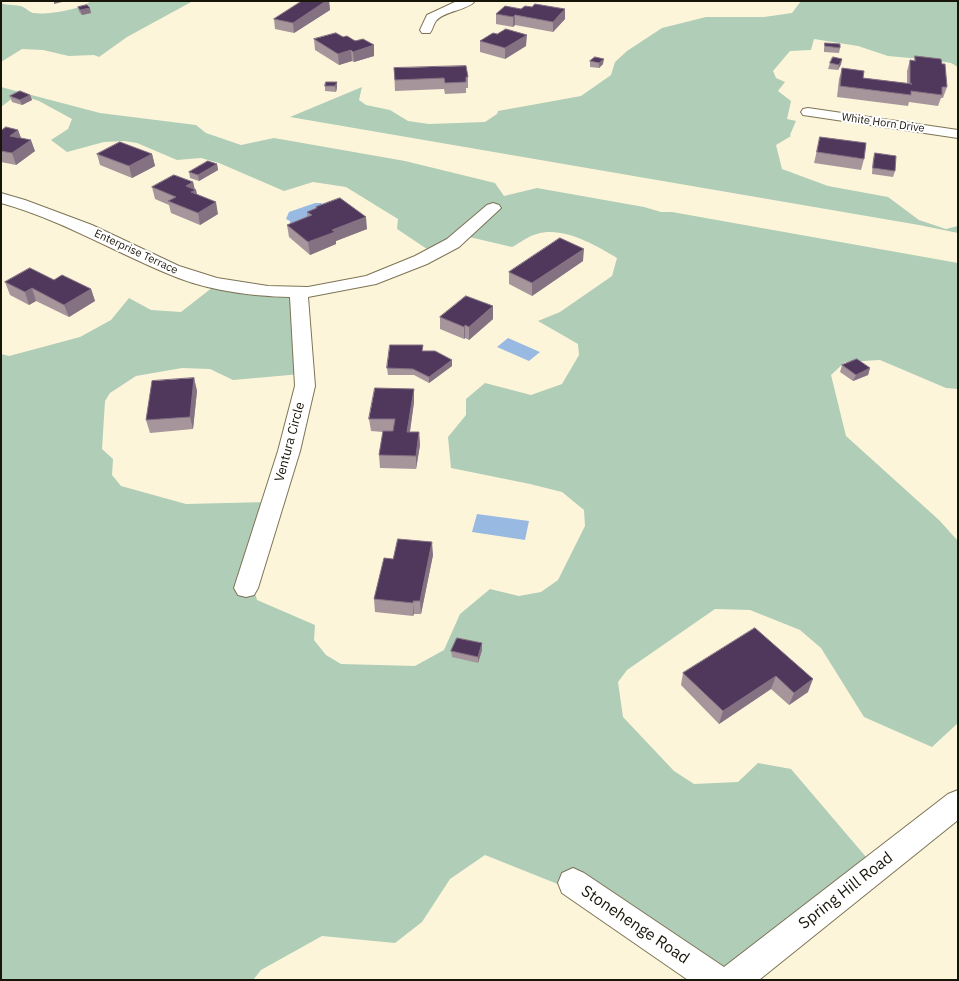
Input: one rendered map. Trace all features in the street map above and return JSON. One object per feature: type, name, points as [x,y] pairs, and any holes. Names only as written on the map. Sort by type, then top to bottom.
[{"type":"street","points":[[426,30],[431,18],[454,6],[470,1]]},
{"type":"street","name":"White Horn Drive","points":[[808,112],[958,134]]},
{"type":"street","name":"Enterprise Terrace","points":[[1,198],[19,203],[86,229],[173,270],[215,283],[268,291],[308,292],[370,280],[421,260],[453,243],[493,208]]},
{"type":"street","name":"Ventura Circle","points":[[246,588],[289,451],[305,386],[298,291]]},
{"type":"street","name":"Spring Hill Road","points":[[733,980],[958,803]]},
{"type":"street","name":"Stonehenge Road","points":[[573,883],[716,980]]},
{"type":"green space","points":[[91,1],[193,1],[127,37],[99,57],[94,55],[69,56],[43,50],[22,49],[1,62],[1,3],[20,6],[33,13],[39,13],[72,9]]},
{"type":"green space","points":[[801,1],[958,1],[958,67],[951,63],[888,56],[858,46],[814,39],[811,50],[790,51],[773,71],[776,78],[785,82],[778,91],[791,101],[787,119],[796,121],[790,135],[791,136],[776,145],[782,169],[828,186],[888,197],[919,220],[946,229],[958,226],[958,233],[919,225],[290,117],[362,87],[359,100],[366,105],[390,110],[408,121],[429,124],[485,122],[497,114],[498,111],[581,96],[611,75],[615,62],[627,51],[662,28],[706,17],[764,17],[792,13]]},
{"type":"green space","points":[[1,87],[100,113],[196,125],[206,133],[241,145],[274,138],[405,161],[495,183],[504,196],[537,188],[644,207],[661,212],[672,212],[958,263],[958,389],[946,388],[880,360],[845,362],[831,375],[846,436],[939,520],[958,541],[958,723],[932,747],[864,717],[821,648],[800,630],[750,610],[715,609],[627,670],[618,682],[623,717],[674,771],[694,784],[738,782],[758,763],[791,769],[878,871],[744,980],[585,895],[485,855],[450,879],[422,922],[395,943],[322,936],[261,970],[253,980],[1,980],[1,354],[9,356],[80,337],[111,320],[129,298],[151,310],[181,312],[213,287],[298,295],[301,374],[233,380],[210,369],[182,368],[136,376],[110,393],[105,401],[102,449],[113,459],[112,475],[121,486],[186,504],[268,502],[254,590],[257,600],[315,625],[314,640],[326,655],[341,664],[415,666],[444,650],[460,614],[490,589],[519,596],[541,592],[558,580],[585,526],[584,510],[562,492],[451,468],[448,437],[466,415],[466,399],[485,383],[531,395],[562,384],[579,355],[578,344],[538,321],[560,312],[612,276],[617,258],[578,238],[547,232],[530,236],[512,247],[465,236],[433,253],[397,229],[398,219],[346,187],[313,182],[284,191],[219,163],[201,158],[177,160],[137,143],[124,141],[104,142],[67,152],[51,140],[68,129],[72,119],[39,101],[18,94],[1,107]]},
{"type":"water","points":[[315,203],[321,203],[326,207],[325,210],[307,217],[300,223],[290,223],[290,221],[286,219],[289,212]]},
{"type":"water","points":[[508,338],[540,352],[529,361],[497,347]]},
{"type":"water","points":[[477,514],[529,521],[525,540],[472,532]]},
{"type":"building","points":[[302,1],[326,1],[293,23],[274,19]]},
{"type":"building","points":[[535,4],[565,9],[553,22],[515,15],[513,17],[496,14],[505,6],[521,9],[525,6],[532,7]]},
{"type":"building","points":[[87,5],[90,8],[80,10],[78,7]]},
{"type":"building","points":[[506,29],[527,35],[505,48],[480,41],[493,33],[497,34]]},
{"type":"building","points":[[336,33],[343,37],[347,36],[355,41],[363,39],[374,45],[353,52],[351,50],[338,54],[314,39]]},
{"type":"building","points":[[825,43],[840,44],[840,48],[825,46]]},
{"type":"building","points":[[915,56],[941,59],[942,64],[945,64],[947,87],[942,87],[942,95],[911,91],[911,95],[840,86],[842,68],[864,71],[863,78],[912,84],[910,83],[910,60],[915,61]]},
{"type":"building","points":[[595,57],[604,59],[599,63],[590,61]]},
{"type":"building","points":[[833,57],[842,59],[839,65],[830,63]]},
{"type":"building","points":[[466,66],[468,77],[466,77],[466,82],[445,83],[444,78],[395,80],[394,68]]},
{"type":"building","points":[[326,82],[337,82],[335,86],[325,86]]},
{"type":"building","points":[[20,91],[30,95],[20,100],[10,96]]},
{"type":"building","points":[[6,127],[18,130],[10,136],[31,140],[12,153],[1,151],[1,131]]},
{"type":"building","points":[[820,137],[866,143],[864,159],[817,152]]},
{"type":"building","points":[[120,142],[152,154],[129,166],[97,154]]},
{"type":"building","points":[[875,153],[896,156],[895,171],[873,168]]},
{"type":"building","points":[[208,161],[217,164],[198,175],[189,172]]},
{"type":"building","points":[[174,175],[193,182],[186,186],[196,190],[191,192],[216,202],[198,213],[168,201],[176,197],[152,187]]},
{"type":"building","points":[[340,198],[366,217],[332,230],[335,232],[308,242],[287,225],[312,215],[307,212],[317,208],[316,207]]},
{"type":"building","points":[[560,238],[584,249],[532,283],[509,272]]},
{"type":"building","points":[[30,268],[54,280],[62,275],[91,289],[64,305],[32,288],[25,292],[5,282]]},
{"type":"building","points":[[466,296],[493,306],[469,327],[465,325],[464,327],[440,317]]},
{"type":"building","points":[[390,345],[423,345],[422,351],[435,351],[452,360],[429,377],[413,369],[387,368]]},
{"type":"building","points":[[857,359],[870,368],[856,375],[842,365]]},
{"type":"building","points":[[194,378],[190,417],[146,420],[152,381]]},
{"type":"building","points":[[375,388],[414,389],[407,432],[419,432],[416,456],[379,455],[383,431],[393,431],[395,419],[369,419]]},
{"type":"building","points":[[398,539],[432,542],[420,601],[413,601],[413,603],[374,599],[384,558],[393,559]]},
{"type":"building","points":[[755,628],[813,679],[794,693],[776,676],[723,711],[683,673]]},
{"type":"building","points":[[457,638],[482,643],[478,657],[451,651]]}]
